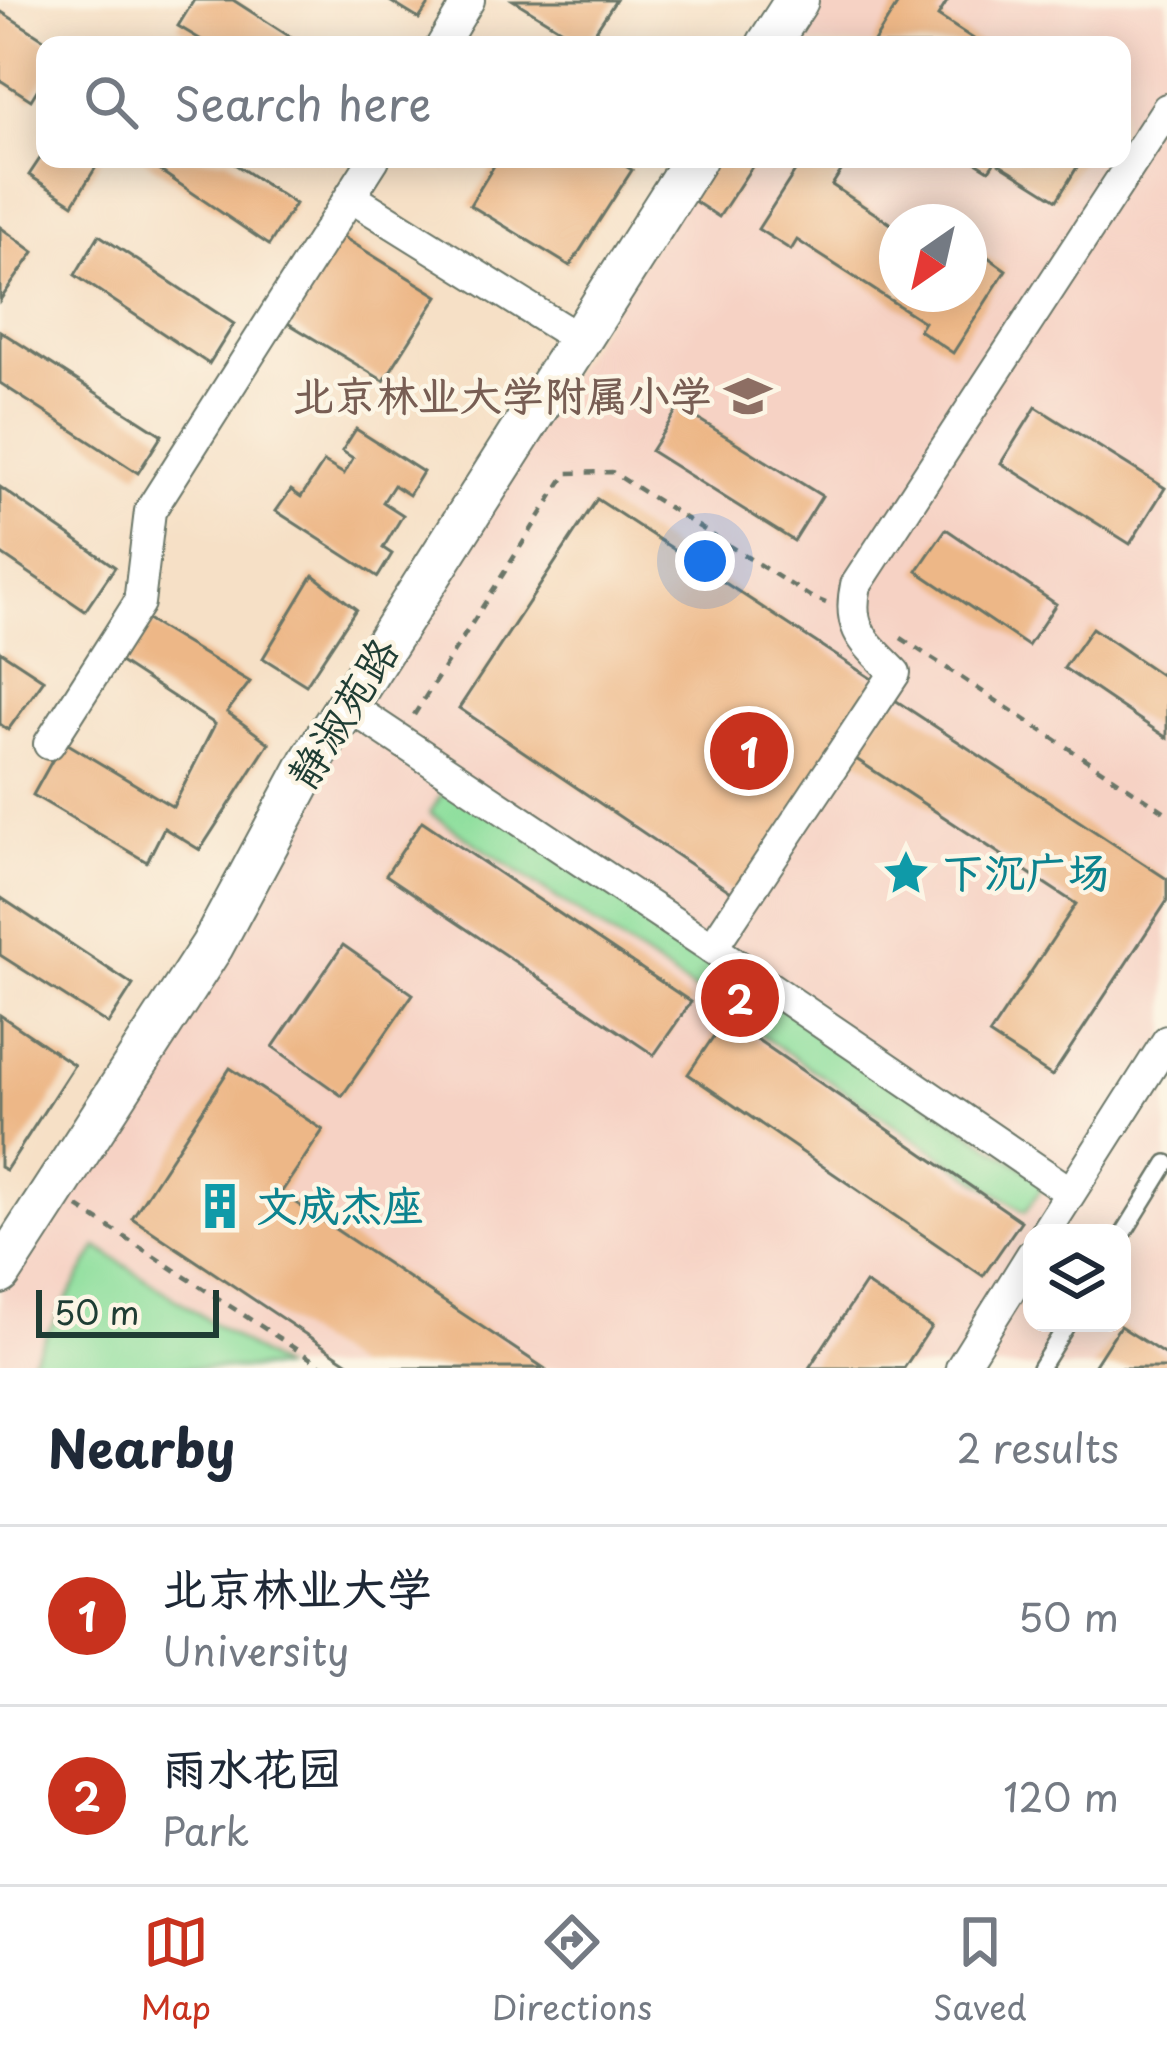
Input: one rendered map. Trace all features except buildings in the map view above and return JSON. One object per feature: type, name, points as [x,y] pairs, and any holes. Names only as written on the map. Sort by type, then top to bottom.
[{"type":"street","points":[[448,36],[470,0]]},
{"type":"street","points":[[774,36],[796,0]]},
{"type":"street","points":[[1131,164],[1167,109]]},
{"type":"street","points":[[49,744],[139,603],[150,511],[369,168]]},
{"type":"street","name":"静淑苑路","points":[[0,1273],[212,946],[302,778],[689,168]]},
{"type":"street","points":[[712,948],[895,673],[859,635],[850,610],[856,585],[1128,168]]},
{"type":"street","points":[[351,197],[580,340]]},
{"type":"street","points":[[347,705],[1070,1192]]},
{"type":"street","points":[[1050,1224],[1167,1041]]},
{"type":"street","points":[[961,1368],[1023,1268]]},
{"type":"lane","points":[[1129,1224],[1167,1163]]},
{"type":"lane","points":[[1040,1368],[1062,1332]]},
{"type":"path","points":[[398,740],[567,473],[612,472],[809,596],[869,616],[1167,813]]},
{"type":"path","points":[[53,1191],[325,1368]]},
{"type":"shaded area","points":[[825,0],[1167,0],[1167,1368],[0,1368],[0,1271],[702,168],[1131,168],[1131,36],[795,36]]},
{"type":"green space","points":[[452,778],[1045,1183],[1025,1212],[430,813]]},
{"type":"green space","points":[[97,1247],[281,1368],[27,1368]]},
{"type":"place","name":"北京林业大学附属小学","points":[[748,396]]},
{"type":"place","name":"北京林业大学","points":[[749,751]]},
{"type":"place","name":"下沉广场","points":[[906,873]]},
{"type":"place","name":"雨水花园","points":[[740,998]]},
{"type":"place","name":"文成杰座","points":[[220,1206]]}]
